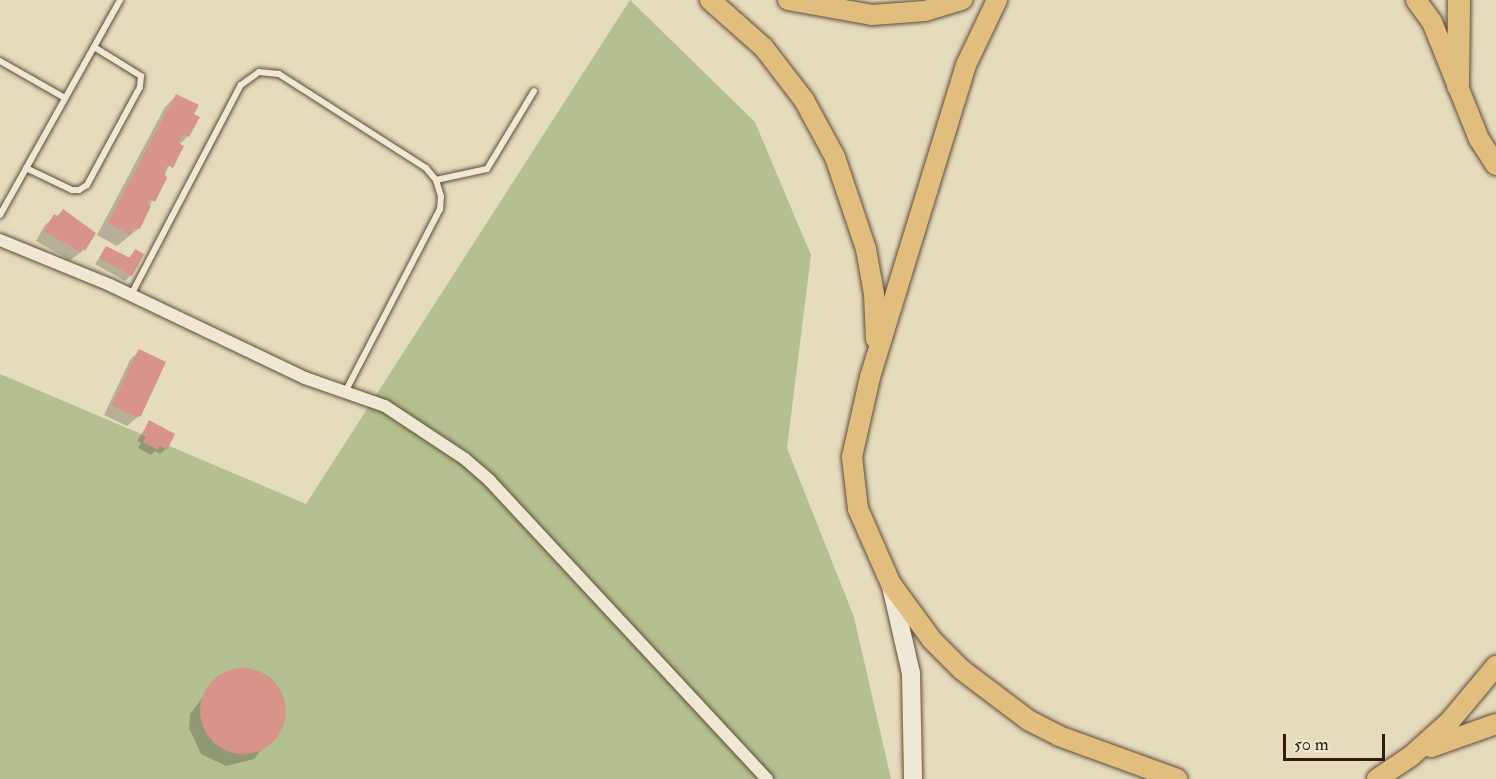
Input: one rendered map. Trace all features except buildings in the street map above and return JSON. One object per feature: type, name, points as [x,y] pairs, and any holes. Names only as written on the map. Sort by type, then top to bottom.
[{"type":"highway","points":[[1458,86],[1459,0]]},
{"type":"main road","points":[[710,0],[764,48],[804,100],[835,157],[853,203],[874,294],[877,330],[870,377]]},
{"type":"main road","points":[[788,0],[845,13],[891,15],[925,11],[962,0]]},
{"type":"main road","points":[[997,0],[966,65],[870,377],[857,431],[853,482],[871,545],[891,584],[932,640],[962,670],[1028,720],[1100,753],[1177,779]]},
{"type":"main road","points":[[1416,0],[1431,22],[1479,139],[1496,165]]},
{"type":"main road","points":[[1410,757],[1457,713],[1496,666]]},
{"type":"main road","points":[[1377,779],[1410,757],[1451,737],[1496,724]]},
{"type":"street","points":[[0,240],[131,295],[305,378],[385,406],[465,459],[490,481],[767,779]]},
{"type":"street","points":[[891,584],[911,673],[913,779]]},
{"type":"lane","points":[[0,215],[3,202],[26,168],[120,0]]},
{"type":"lane","points":[[26,168],[72,190],[79,190],[87,185],[140,87],[141,76],[94,46]]},
{"type":"lane","points":[[0,61],[65,98]]},
{"type":"lane","points":[[131,295],[241,86],[259,72],[279,74],[426,168],[436,180],[441,196],[440,209],[345,392]]},
{"type":"lane","points":[[436,180],[487,169],[534,91]]},
{"type":"green space","points":[[630,0],[755,122],[811,255],[787,448],[854,617],[891,779],[0,779],[0,374],[306,504]]}]
